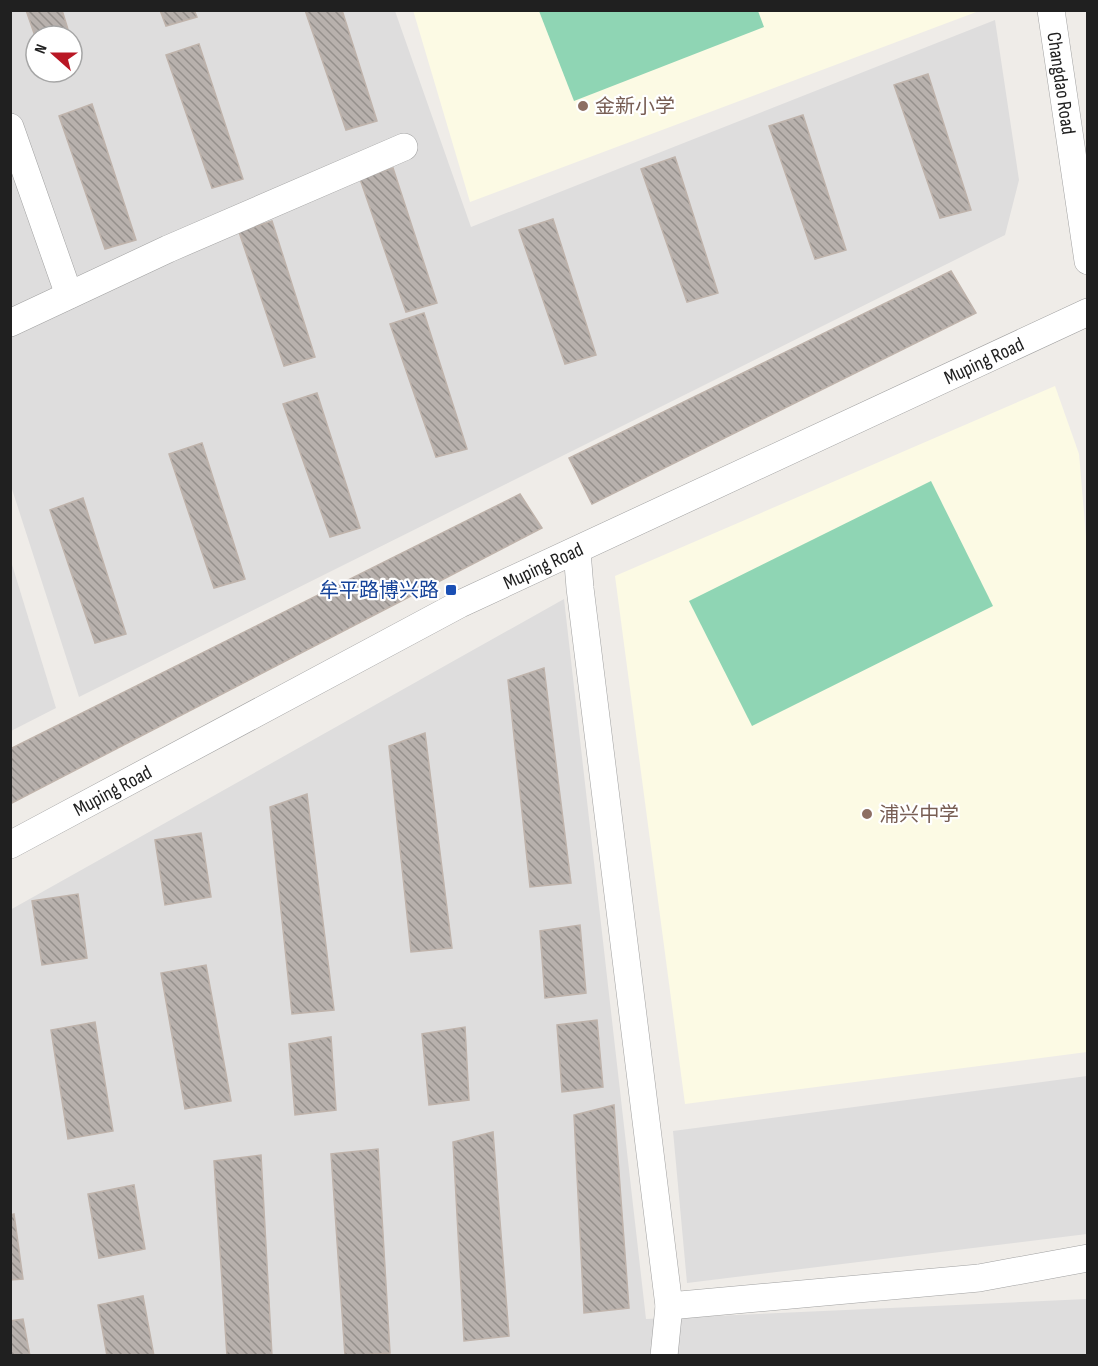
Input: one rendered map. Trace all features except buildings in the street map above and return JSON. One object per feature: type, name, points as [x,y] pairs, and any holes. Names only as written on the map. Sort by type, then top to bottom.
[{"type":"street","name":"Changdao Road","points":[[1051,10],[1078,208],[1088,261]]},
{"type":"street","points":[[10,127],[69,295]]},
{"type":"street","points":[[10,323],[168,249],[404,147]]},
{"type":"street","name":"Muping Road","points":[[10,845],[460,604],[1088,312]]},
{"type":"street","points":[[577,551],[669,1306],[664,1356]]},
{"type":"street","points":[[669,1306],[980,1278],[1088,1258]]},
{"type":"shaded area","name":"金新小学","points":[[413,10],[979,11],[470,202]]},
{"type":"shaded area","points":[[10,11],[395,11],[471,227],[995,20],[1019,180],[1005,235],[79,697],[11,486]]},
{"type":"shaded area","name":"浦兴中学","points":[[1055,386],[1079,454],[1087,548],[1087,1052],[685,1104],[615,576]]},
{"type":"shaded area","points":[[10,558],[56,708],[11,731],[10,731]]},
{"type":"shaded area","points":[[564,599],[646,1319],[1087,1299],[1087,1355],[11,1355],[10,910]]},
{"type":"shaded area","points":[[1087,1076],[1087,1234],[687,1283],[673,1131]]},
{"type":"green space","points":[[539,11],[758,11],[764,27],[574,101]]},
{"type":"green space","points":[[931,481],[993,606],[752,726],[689,601]]},
{"type":"place","name":"金新小学","points":[[583,106]]},
{"type":"place","name":"牟平路博兴路","points":[[451,590]]},
{"type":"place","name":"浦兴中学","points":[[867,814]]}]
